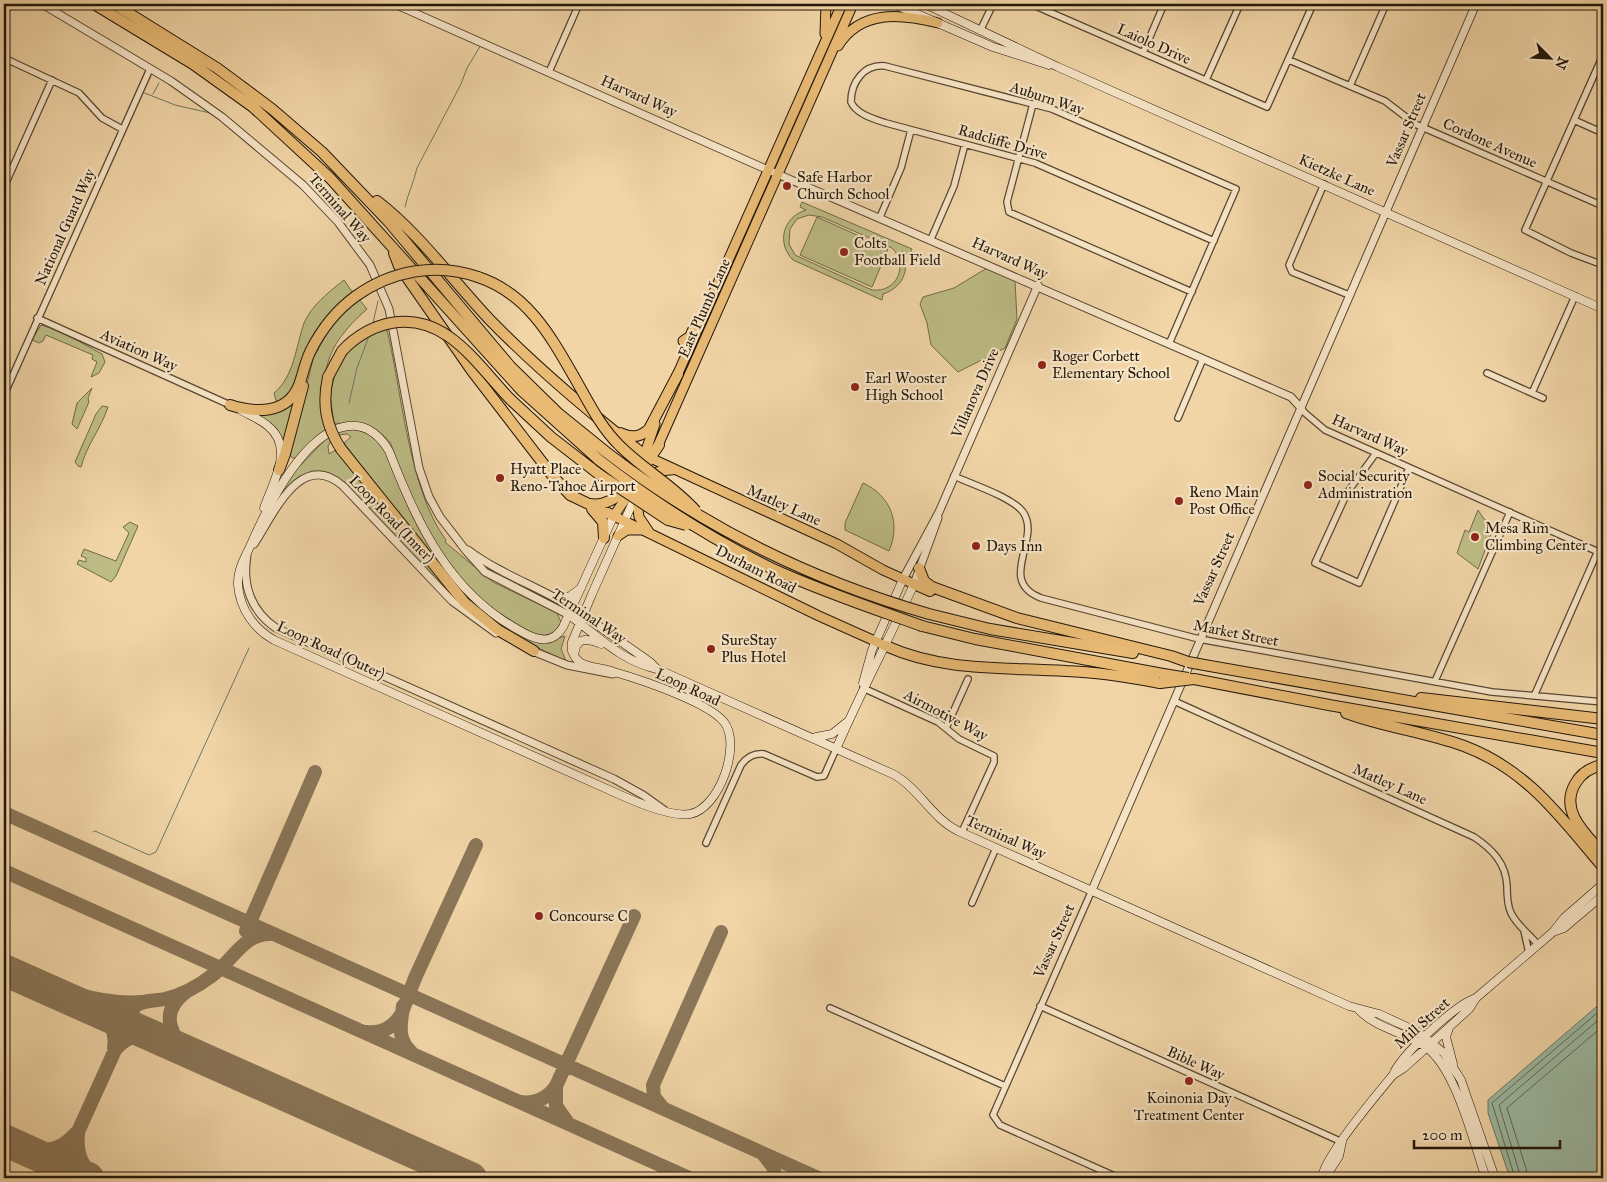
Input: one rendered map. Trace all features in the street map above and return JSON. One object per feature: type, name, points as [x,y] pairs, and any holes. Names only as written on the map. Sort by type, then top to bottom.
[{"type":"highway","points":[[94,4],[193,64],[253,107],[330,178],[521,390],[602,456],[702,518],[747,544],[811,574],[878,599],[929,614],[998,630],[1170,657]]},
{"type":"highway","points":[[114,4],[194,52],[244,88],[299,132],[351,181],[406,228],[491,320],[535,363],[647,457]]},
{"type":"highway","points":[[351,181],[510,366],[632,486],[699,529],[775,569],[832,594],[922,626],[1162,678]]},
{"type":"highway","points":[[391,245],[399,266],[472,371],[552,475],[570,495],[614,516]]},
{"type":"highway","points":[[230,405],[258,412],[283,404],[298,388],[313,347],[328,322],[356,296],[388,278],[409,272],[439,270],[478,277],[500,287],[528,307],[547,330],[613,440],[636,461],[684,497],[702,518]]},
{"type":"highway","points":[[534,651],[493,626],[464,602],[341,449],[327,420],[324,398],[328,377],[342,351],[358,336],[378,326],[403,321],[423,323],[451,337],[510,400],[551,437],[600,475],[668,520],[699,529]]},
{"type":"highway","points":[[279,470],[285,454],[313,347]]},
{"type":"highway","points":[[612,429],[628,437],[637,436],[645,432],[678,374]]},
{"type":"highway","points":[[586,504],[598,505],[609,502],[632,484],[641,474],[647,457],[658,444]]},
{"type":"highway","points":[[586,504],[603,522],[604,538]]},
{"type":"highway","points":[[919,568],[924,581],[932,587],[1002,614]]},
{"type":"highway","points":[[914,584],[968,605],[1188,662],[1603,735]]},
{"type":"highway","points":[[886,646],[926,661],[951,666],[1080,671],[1199,680],[1329,706],[1603,753]]},
{"type":"highway","points":[[1390,698],[1448,699],[1603,719]]},
{"type":"highway","points":[[1329,706],[1377,724],[1460,745],[1497,762],[1534,788],[1603,867]]},
{"type":"highway","points":[[1603,765],[1584,772],[1573,787],[1570,805],[1578,824],[1603,854]]},
{"type":"highway","points":[[1578,824],[1603,844]]},
{"type":"main road","points":[[822,48],[827,23],[826,4]]},
{"type":"main road","name":"East Plumb Lane","points":[[647,457],[647,443],[678,374],[687,343],[709,304],[842,4]]},
{"type":"main road","name":"East Plumb Lane","points":[[658,444],[853,4]]},
{"type":"main road","name":"Kietzke Lane","points":[[894,4],[1016,55],[1058,67]]},
{"type":"main road","name":"Kietzke Lane","points":[[929,5],[1058,67],[1603,309]]},
{"type":"main road","points":[[814,90],[840,43],[853,29],[862,23],[873,18],[896,15],[938,23]]},
{"type":"main road","points":[[663,434],[666,420],[696,351],[687,343]]},
{"type":"main road","points":[[230,405],[264,423],[274,431],[281,447],[279,470],[255,537]]},
{"type":"main road","name":"Loop Road (Outer)","points":[[571,612],[556,636],[547,640],[540,640],[509,624],[477,601],[455,579],[432,546],[414,514],[385,444],[374,433],[360,427],[346,426],[332,430],[302,458],[280,486],[239,574],[240,595],[252,622],[269,637],[625,797],[664,810]]},
{"type":"main road","points":[[571,612],[614,516],[647,457]]},
{"type":"main road","name":"Matley Lane","points":[[647,457],[837,544],[914,584]]},
{"type":"main road","points":[[622,674],[576,660],[571,648],[636,495],[641,474],[672,470]]},
{"type":"main road","points":[[632,484],[636,495],[639,518],[647,531]]},
{"type":"main road","name":"Durham Road","points":[[614,516],[819,616],[886,646]]},
{"type":"main road","points":[[618,536],[627,530],[647,531]]},
{"type":"main road","name":"Villanova Drive","points":[[863,688],[866,669],[903,579]]},
{"type":"main road","name":"Villanova Drive","points":[[837,747],[863,688],[886,646],[914,584]]},
{"type":"main road","points":[[555,597],[569,597],[582,587]]},
{"type":"main road","name":"Terminal Way","points":[[571,612],[584,614],[657,669]]},
{"type":"main road","name":"Terminal Way","points":[[571,612],[580,624],[616,652],[637,663],[657,669],[837,747],[904,780],[936,816],[962,832],[1359,1010],[1379,1014],[1429,1039]]},
{"type":"main road","points":[[584,664],[575,651],[576,645],[582,640],[592,640],[616,652]]},
{"type":"main road","name":"Loop Road","points":[[622,674],[713,712],[722,720],[730,734],[732,748],[730,758],[710,802],[700,810],[688,814],[676,814],[664,810]]},
{"type":"main road","points":[[811,737],[829,735],[848,720]]},
{"type":"main road","name":"Mill Street","points":[[1393,1075],[1404,1068],[1426,1047],[1429,1039],[1465,1003],[1476,998],[1529,953],[1553,932],[1558,923],[1603,884]]},
{"type":"main road","name":"Mill Street","points":[[1553,932],[1564,928],[1603,895]]},
{"type":"main road","name":"Mill Street","points":[[1324,1178],[1339,1156],[1342,1142],[1393,1075],[1400,1061],[1418,1042],[1429,1039],[1451,1024],[1469,1009],[1476,998]]},
{"type":"main road","name":"Terminal Way","points":[[1359,1010],[1369,1019],[1426,1047],[1442,1064],[1453,1083],[1487,1178]]},
{"type":"main road","points":[[1451,1024],[1446,1037],[1454,1066],[1465,1090],[1495,1178]]},
{"type":"main road","points":[[1429,1039],[1454,1066]]},
{"type":"street","name":"Terminal Way","points":[[42,4],[171,81],[229,123],[303,186],[342,226],[370,265],[389,309],[423,480],[440,517],[472,559],[490,575],[571,612]]},
{"type":"street","points":[[549,72],[579,4]]},
{"type":"street","points":[[981,29],[993,4]]},
{"type":"street","name":"Laiolo Drive","points":[[1031,4],[1268,107],[1289,60]]},
{"type":"street","points":[[1143,52],[1164,4]]},
{"type":"street","points":[[1206,80],[1240,4]]},
{"type":"street","points":[[1289,60],[1313,4]]},
{"type":"street","points":[[1350,86],[1386,4]]},
{"type":"street","name":"Vassar Street","points":[[1119,1178],[1000,1125],[994,1119],[994,1111],[1092,890],[1476,4]]},
{"type":"street","name":"Harvard Way","points":[[398,5],[769,170],[1295,398],[1300,407],[1321,428],[1601,553]]},
{"type":"street","points":[[1603,54],[1601,66],[1574,120],[1525,230],[1603,264]]},
{"type":"street","points":[[4,58],[80,92],[102,118],[122,129]]},
{"type":"street","name":"Cordone Avenue","points":[[1289,60],[1385,100],[1410,121],[1603,206]]},
{"type":"street","name":"Auburn Way","points":[[853,91],[861,74],[870,68],[882,65],[1059,112],[1236,190],[1214,241]]},
{"type":"street","name":"National Guard Way","points":[[4,394],[150,69]]},
{"type":"street","points":[[4,187],[52,80]]},
{"type":"street","name":"Radcliffe Drive","points":[[853,91],[851,102],[858,111],[883,122],[1035,162],[1214,241]]},
{"type":"street","points":[[1033,104],[1007,202],[1008,210],[1192,292]]},
{"type":"street","points":[[1574,120],[1603,133]]},
{"type":"street","points":[[880,217],[901,168],[911,130]]},
{"type":"street","points":[[931,239],[954,186],[965,144]]},
{"type":"street","points":[[1324,184],[1289,265],[1292,272],[1349,295]]},
{"type":"street","points":[[1169,344],[1214,241]]},
{"type":"street","name":"Villanova Drive","points":[[914,584],[939,512],[1038,285]]},
{"type":"street","points":[[1532,393],[1575,296]]},
{"type":"street","name":"Aviation Way","points":[[37,318],[230,405]]},
{"type":"street","points":[[1178,418],[1203,359]]},
{"type":"street","points":[[1487,374],[1543,398]]},
{"type":"street","points":[[1376,453],[1347,492],[1315,563],[1359,582],[1409,468]]},
{"type":"street","name":"Loop Road (Inner)","points":[[622,674],[574,667],[501,636],[460,608],[344,486],[330,478],[314,476],[295,483],[283,498],[248,553],[246,577],[249,595],[261,616],[276,628],[614,780],[643,795],[664,810]]},
{"type":"street","name":"Market Street","points":[[954,476],[1014,503],[1022,511],[1028,527],[1020,574],[1024,585],[1041,598],[1199,640],[1492,692],[1535,694],[1603,702]]},
{"type":"street","name":"Villanova Drive","points":[[903,579],[939,512]]},
{"type":"street","points":[[1435,681],[1510,512]]},
{"type":"street","name":"Terminal Way","points":[[461,545],[502,571],[555,597],[571,612]]},
{"type":"street","points":[[1535,694],[1603,547]]},
{"type":"street","points":[[946,728],[968,679]]},
{"type":"street","name":"Airmotive Way","points":[[863,688],[946,728],[959,739],[990,752],[995,758],[962,832]]},
{"type":"street","name":"Matley Lane","points":[[1174,701],[1474,836],[1492,851],[1502,864],[1511,913],[1524,931],[1532,936],[1538,945]]},
{"type":"street","points":[[706,843],[741,765],[746,759],[752,755],[764,754],[817,777],[824,776],[837,747]]},
{"type":"street","points":[[972,903],[996,848]]},
{"type":"street","points":[[1524,931],[1529,953]]},
{"type":"street","name":"Bible Way","points":[[1040,1006],[1342,1142]]},
{"type":"street","points":[[830,1008],[1005,1086]]},
{"type":"shaded area","points":[[802,202],[912,249],[909,255],[902,252],[906,265],[900,283],[883,294],[882,300],[793,260],[785,246],[784,231],[792,218],[806,210],[800,207]],"holes":[[[809,215],[822,217],[892,248],[900,262],[900,270],[894,283],[881,290],[872,290],[795,255],[789,244],[790,229],[797,219]]]},
{"type":"shaded area","name":"Colts Football Field","points":[[817,217],[888,249],[872,287],[800,255]]},
{"type":"shaded area","points":[[987,268],[1015,281],[1017,319],[1005,348],[958,372],[931,345],[927,323],[920,304],[923,297],[954,288]]},
{"type":"shaded area","points":[[344,280],[353,293],[321,323],[293,391],[277,404],[274,393],[286,379],[294,361],[307,317],[321,299]]},
{"type":"shaded area","points":[[358,298],[367,309],[341,337],[328,363],[324,392],[327,429],[296,458],[292,458],[290,454],[313,359],[331,325]]},
{"type":"shaded area","points":[[41,325],[65,334],[102,354],[105,362],[99,373],[91,377],[97,362],[92,359],[93,355],[46,335],[43,341],[39,343],[32,340]]},
{"type":"shaded area","points":[[386,326],[415,466],[423,494],[433,519],[446,540],[445,542],[493,582],[557,613],[561,622],[554,632],[540,635],[529,631],[485,602],[464,582],[437,546],[416,506],[391,444],[384,436],[371,427],[358,424],[334,423],[330,395],[335,373],[342,358],[353,344]]},
{"type":"shaded area","points":[[92,388],[88,398],[89,402],[77,429],[72,424],[77,403]]},
{"type":"shaded area","points":[[298,393],[284,449],[277,431],[265,420],[253,414]]},
{"type":"shaded area","points":[[102,406],[108,407],[105,415],[81,467],[78,466],[75,462],[96,414]]},
{"type":"shaded area","points":[[353,429],[371,436],[381,445],[391,462],[419,530],[435,556],[464,592],[475,603],[542,643],[565,636],[561,649],[566,661],[506,633],[467,600],[344,443],[351,437],[347,434],[339,435],[337,432]]},
{"type":"shaded area","points":[[330,435],[332,439],[328,446],[329,454],[339,448],[474,616],[443,589],[345,484],[339,480],[318,474],[303,477],[291,485],[274,506],[293,473]]},
{"type":"shaded area","points":[[863,483],[881,495],[891,511],[894,530],[889,551],[845,530],[845,523]]},
{"type":"shaded area","name":"Mesa Rim Climbing Center","points":[[1478,510],[1484,519],[1494,526],[1478,569],[1457,553],[1465,530],[1469,532]]},
{"type":"shaded area","points":[[130,522],[138,526],[116,576],[111,582],[77,564],[79,560],[86,562],[86,558],[81,556],[84,549],[116,561],[129,533],[123,527]]},
{"type":"water","points":[[1603,1001],[1603,1178],[1510,1178],[1488,1113],[1488,1100]]},
{"type":"waterway","points":[[405,207],[417,168],[461,84],[467,68],[481,45]]},
{"type":"waterway","points":[[153,94],[159,83]]},
{"type":"waterway","points":[[142,92],[175,105],[210,113]]},
{"type":"waterway","points":[[373,323],[378,301]]},
{"type":"waterway","points":[[349,403],[357,368],[369,336]]},
{"type":"waterway","points":[[93,832],[95,831],[149,855],[156,852],[249,648]]},
{"type":"taxiway","points":[[246,931],[315,772]]},
{"type":"taxiway","points":[[4,813],[818,1178]]},
{"type":"taxiway","points":[[401,1015],[415,978],[476,845]]},
{"type":"taxiway","points":[[4,871],[689,1178]]},
{"type":"taxiway","points":[[520,1102],[540,1100],[556,1086],[634,916]]},
{"type":"taxiway","points":[[663,1108],[654,1097],[653,1085],[721,932]]},
{"type":"taxiway","points":[[57,1178],[135,1006],[183,993],[205,981],[218,971],[245,943],[253,938],[272,934]]},
{"type":"taxiway","points":[[4,967],[72,993],[107,1001],[143,1002]]},
{"type":"taxiway","points":[[186,992],[177,1000],[172,1008],[170,1025],[179,1041],[194,1055]]},
{"type":"taxiway","points":[[403,1006],[402,1037],[412,1053]]},
{"type":"taxiway","points":[[93,1009],[107,1021],[113,1030],[114,1048]]},
{"type":"taxiway","points":[[366,1032],[382,1031],[391,1026],[402,1013]]},
{"type":"taxiway","points":[[116,1049],[130,1038],[140,1036],[158,1038]]},
{"type":"taxiway","points":[[556,1086],[556,1106],[568,1123]]},
{"type":"taxiway","points":[[19,1147],[50,1150],[63,1144],[75,1134]]},
{"type":"taxiway","points":[[78,1135],[81,1159],[95,1178]]},
{"type":"taxiway","points":[[764,1155],[773,1167],[776,1178]]},
{"type":"taxiway","points":[[42,1158],[53,1166],[56,1178]]},
{"type":"taxiway","points":[[57,1178],[68,1173],[81,1175]]},
{"type":"runway","points":[[4,970],[471,1178]]},
{"type":"runway","points":[[4,1140],[88,1178]]},
{"type":"place","name":"Safe Harbor Church School","points":[[787,186]]},
{"type":"place","name":"Colts Football Field","points":[[844,252]]},
{"type":"place","name":"Roger Corbett Elementary School","points":[[1042,365]]},
{"type":"place","name":"Earl Wooster High School","points":[[855,387]]},
{"type":"place","name":"Hyatt Place Reno-Tahoe Airport","points":[[500,478]]},
{"type":"place","name":"Social Security Administration","points":[[1308,485]]},
{"type":"place","name":"Reno Main Post Office","points":[[1179,501]]},
{"type":"place","name":"Mesa Rim Climbing Center","points":[[1475,537]]},
{"type":"place","name":"Days Inn","points":[[976,546]]},
{"type":"place","name":"SureStay Plus Hotel","points":[[711,649]]},
{"type":"place","name":"Concourse C","points":[[539,916]]},
{"type":"place","name":"Koinonia Day Treatment Center","points":[[1189,1081]]}]
